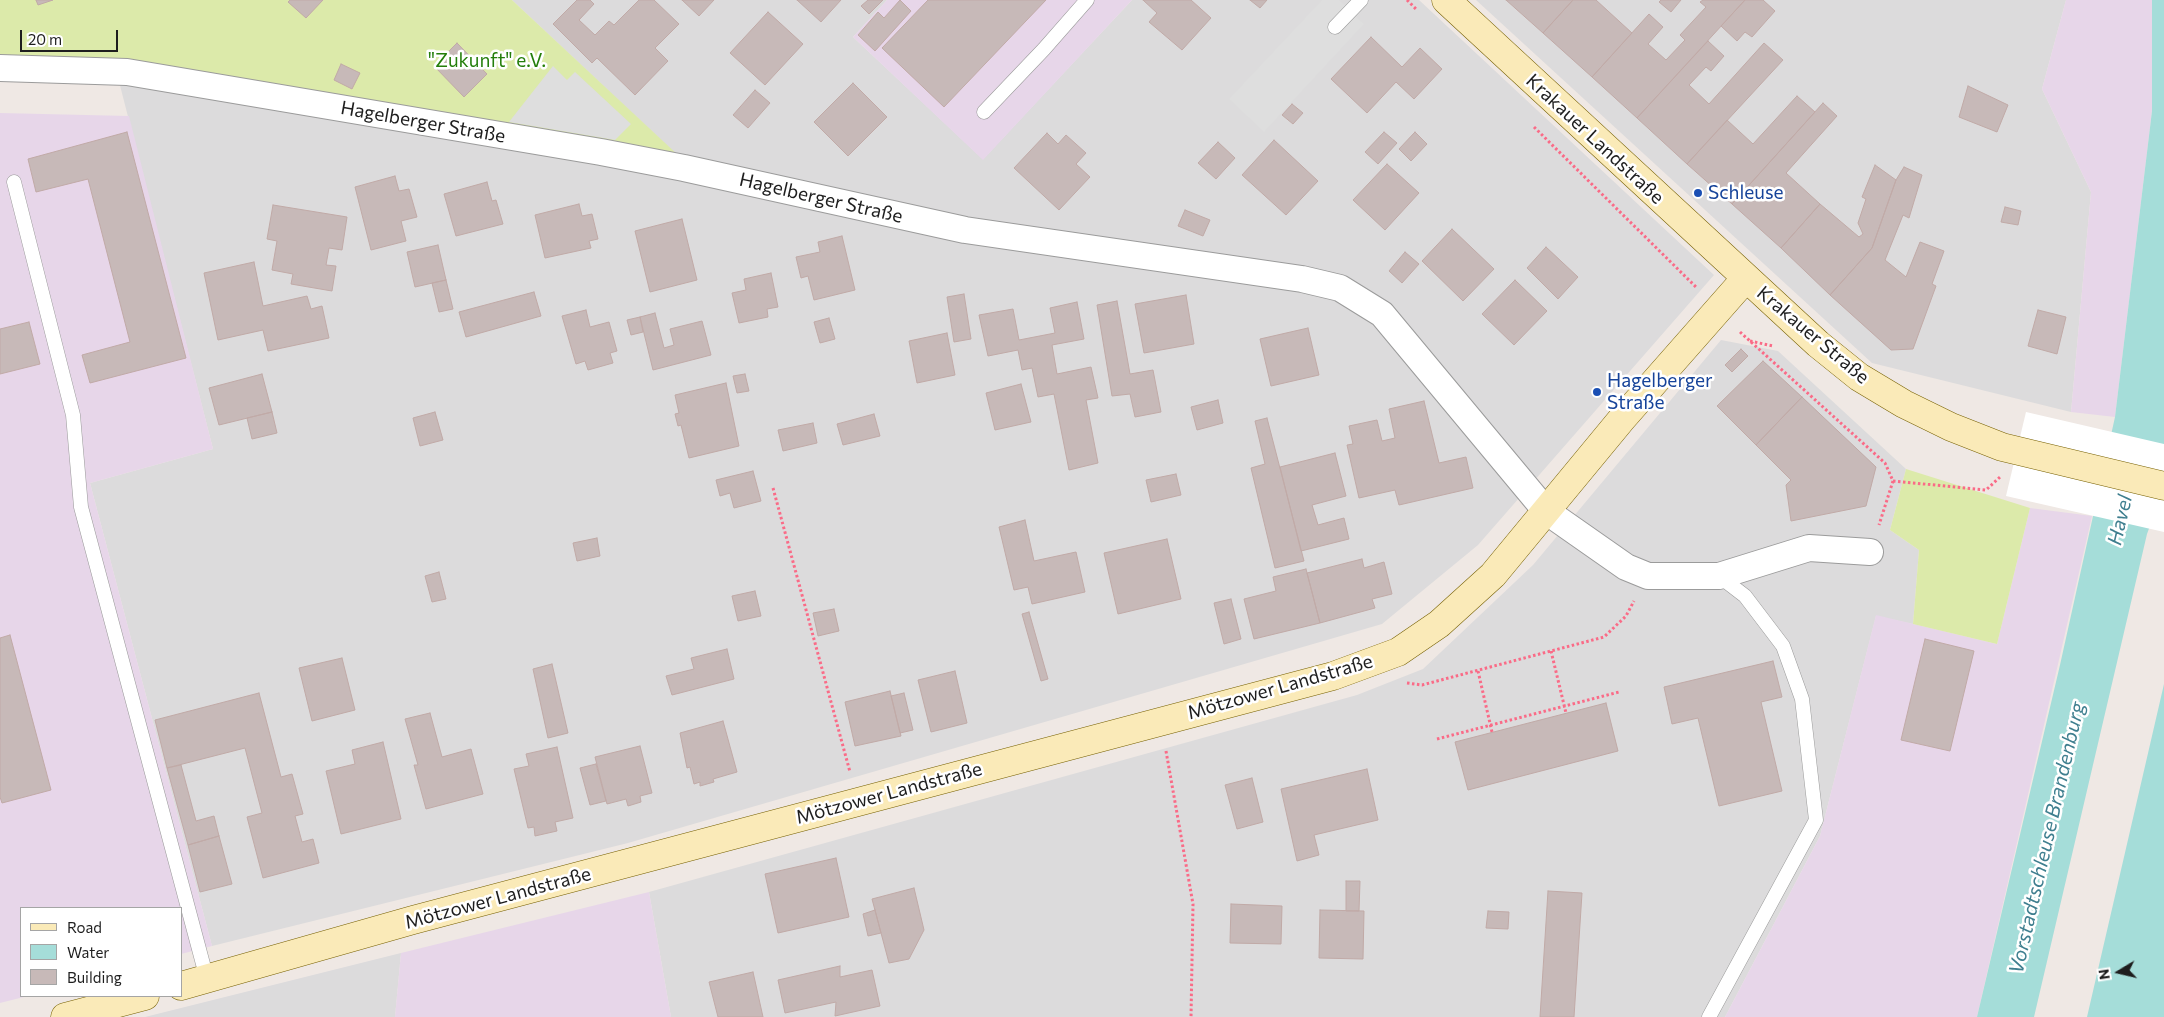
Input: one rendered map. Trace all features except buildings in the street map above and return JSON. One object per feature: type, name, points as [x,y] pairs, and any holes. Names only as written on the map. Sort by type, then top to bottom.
[{"type":"main road","name":"Krakauer Landstraße","points":[[1446,0],[1746,278]]},
{"type":"main road","name":"Mötzower Landstraße","points":[[182,986],[413,920],[1161,720],[1333,676],[1398,652],[1439,624],[1493,574],[1621,420],[1746,278]]},
{"type":"main road","name":"Krakauer Straße","points":[[1746,278],[1818,344],[1859,378],[1904,404],[1950,427],[2016,452],[2164,486]]},
{"type":"main road","points":[[65,1017],[141,997]]},
{"type":"street","name":"Hagelberger Straße","points":[[0,68],[127,72],[666,164],[965,230],[1302,279],[1340,288],[1382,314],[1546,511]]},
{"type":"street","points":[[1546,511],[1626,567],[1648,576],[1719,576],[1809,548],[1870,552]]},
{"type":"lane","points":[[984,112],[1044,49],[1087,0]]},
{"type":"lane","points":[[1335,27],[1361,0]]},
{"type":"lane","points":[[14,182],[73,415],[81,507],[207,979]]},
{"type":"lane","points":[[1709,1017],[1816,820],[1802,699],[1783,646],[1745,596],[1719,576]]},
{"type":"path","points":[[1407,0],[1420,14]]},
{"type":"path","points":[[1532,124],[1718,310]]},
{"type":"path","points":[[1749,340],[1885,463],[1893,481],[1870,552]]},
{"type":"path","points":[[1893,481],[1986,490]]},
{"type":"path","points":[[772,488],[858,801]]},
{"type":"path","points":[[1404,683],[1422,685],[1604,637],[1626,616],[1648,576]]},
{"type":"path","points":[[1551,651],[1566,713]]},
{"type":"path","points":[[1478,671],[1492,732]]},
{"type":"path","points":[[1436,739],[1619,692]]},
{"type":"path","points":[[1161,720],[1193,904],[1191,1017]]},
{"type":"shaded area","points":[[512,0],[887,0],[853,37],[983,159],[1132,0],[1419,0],[1714,275],[1478,545],[1382,624],[628,843],[212,946],[90,483],[213,449],[113,58],[678,156]]},
{"type":"shaded area","points":[[887,0],[1132,0],[983,160],[853,37]]},
{"type":"shaded area","points":[[1322,0],[1339,0],[1364,24],[1264,132],[1229,99]]},
{"type":"shaded area","points":[[1476,0],[2066,0],[2042,89],[2091,192],[2071,412],[1872,363]]},
{"type":"shaded area","points":[[2066,0],[2152,0],[2152,111],[2115,417],[2071,412],[2091,192],[2042,89]]},
{"type":"shaded area","points":[[553,66],[567,80],[575,72],[631,124],[615,140],[509,122]]},
{"type":"shaded area","points":[[0,113],[129,116],[213,449],[90,483],[212,946],[182,954],[182,907],[20,907],[20,997],[24,997],[0,1003]]},
{"type":"shaded area","points":[[1721,340],[1778,351],[1906,469],[1890,530],[1919,550],[1913,624],[1876,616],[1820,836],[1725,1017],[671,1017],[649,892],[1357,695],[1423,669],[1533,565]]},
{"type":"shaded area","points":[[2030,508],[2092,516],[1977,1017],[1725,1017],[1820,836],[1876,615],[1997,644]]},
{"type":"shaded area","points":[[649,892],[671,1017],[395,1017],[401,953]]},
{"type":"shaded area","points":[[401,953],[395,1017],[145,1017]]},
{"type":"green space","name":"\"Zukunft\" e.V.","points":[[0,0],[512,0],[679,156],[113,58],[0,57]]},
{"type":"green space","points":[[1906,469],[2030,508],[1997,644],[1913,624],[1919,550],[1890,530]]},
{"type":"water","points":[[2152,0],[2164,0],[2164,487],[2147,534],[2034,1017],[1977,1017],[2060,665],[2115,417],[2152,111]]},
{"type":"water","points":[[2164,684],[2164,1017],[2087,1017]]},
{"type":"pier","points":[[2026,412],[2164,444],[2164,532],[2006,496]]},
{"type":"place","name":"Schleuse","points":[[1698,193]]},
{"type":"place","name":"Hagelberger Straße","points":[[1597,392]]},
{"type":"water label","name":"Havel","points":[[2120,520]]},
{"type":"water label","name":"Vorstadtschleuse Brandenburg","points":[[2047,838]]}]
